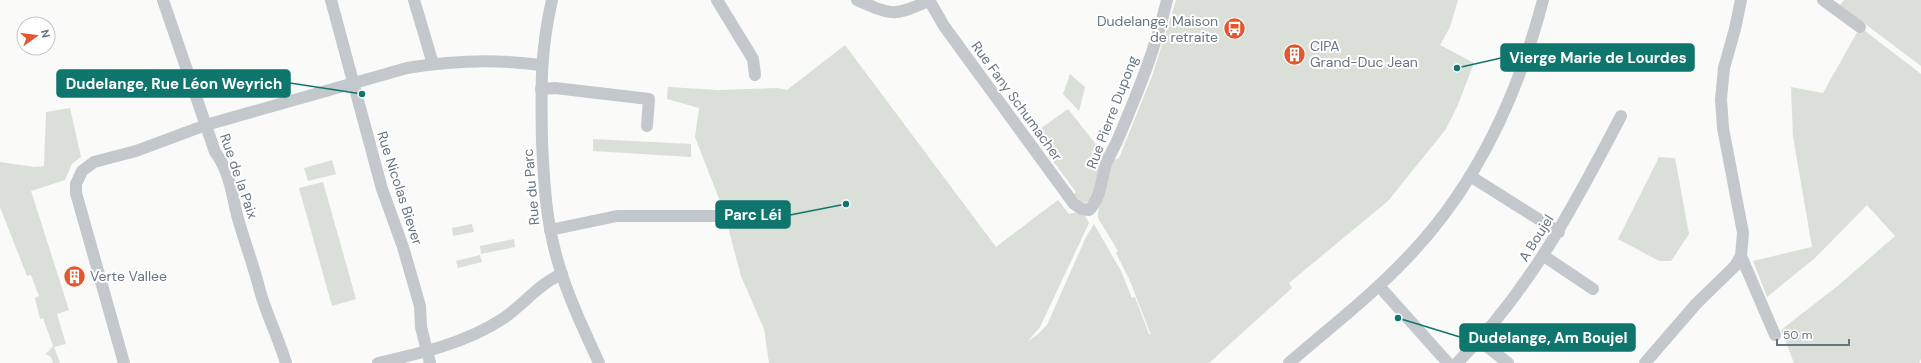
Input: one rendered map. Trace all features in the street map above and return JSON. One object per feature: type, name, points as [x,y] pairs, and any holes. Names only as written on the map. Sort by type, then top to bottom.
[{"type":"street","name":"Rue de la Paix","points":[[163,0],[215,152],[221,160],[235,201],[237,215],[258,278],[260,291],[286,363]]},
{"type":"street","name":"Rue Nicolas Biever","points":[[331,0],[363,113],[364,128],[382,189],[404,247],[420,306],[421,327],[429,357]]},
{"type":"street","points":[[414,0],[433,64]]},
{"type":"street","name":"Rue du Parc","points":[[552,0],[545,33],[541,64],[544,183],[550,230],[571,301],[599,363]]},
{"type":"street","points":[[717,0],[753,59],[756,75]]},
{"type":"street","points":[[857,0],[883,11],[895,13],[902,12],[929,0]]},
{"type":"street","name":"Rue Fany Schumacher","points":[[929,0],[948,31],[1074,204],[1082,209],[1089,210]]},
{"type":"street","name":"Rue Pierre Dupong","points":[[1089,210],[1094,205],[1106,164],[1117,141],[1156,42],[1167,0]]},
{"type":"street","points":[[1289,363],[1379,286],[1407,258],[1435,225],[1470,176],[1494,133],[1516,85],[1534,35],[1543,0]]},
{"type":"street","points":[[1645,363],[1696,304],[1736,266],[1741,256],[1743,233],[1723,128],[1721,99],[1724,68],[1735,29],[1741,0]]},
{"type":"street","points":[[1823,0],[1860,27]]},
{"type":"street","points":[[124,363],[78,205],[76,184],[82,170],[94,162],[136,151],[206,125],[354,82],[433,64],[473,62],[541,64]]},
{"type":"street","points":[[541,89],[555,88],[649,99],[647,126]]},
{"type":"street","name":"A Boujel","points":[[1457,363],[1480,341],[1514,298],[1544,256],[1559,232],[1621,116]]},
{"type":"street","points":[[1470,176],[1559,232]]},
{"type":"street","points":[[550,230],[617,216],[734,216]]},
{"type":"street","points":[[1544,256],[1593,289]]},
{"type":"street","points":[[1741,256],[1775,335]]},
{"type":"street","points":[[378,363],[429,357],[487,328],[523,304],[549,279],[562,274]]},
{"type":"street","points":[[1379,286],[1448,363]]},
{"type":"street","points":[[1480,341],[1508,363]]},
{"type":"shaded area","points":[[1176,0],[1458,0],[1450,27],[1440,45],[1474,63],[1457,107],[1446,129],[1388,201],[1289,283],[1292,288],[1209,363],[769,363],[764,329],[741,276],[728,227],[736,227],[741,223],[741,208],[737,204],[721,204],[695,137],[699,108],[667,99],[668,87],[718,90],[777,88],[787,90],[845,45],[996,247],[1058,200],[1069,214],[1077,212],[1084,214],[1089,223],[1040,327],[1028,341],[1047,325],[1086,237],[1094,224],[1121,271],[1132,298],[1135,297],[1149,334],[1151,335],[1130,281],[1116,253],[1118,251],[1098,218],[1098,213],[1109,162],[1119,158],[1152,76]]},
{"type":"shaded area","points":[[1844,0],[1921,0],[1921,66],[1840,5]]},
{"type":"shaded area","points":[[1860,27],[1921,74],[1921,359],[1919,363],[1794,363],[1781,330],[1840,284],[1895,236],[1867,205],[1815,258],[1767,297],[1753,261],[1812,247],[1793,137],[1791,87],[1823,93]]},
{"type":"shaded area","points":[[1070,74],[1085,87],[1079,111],[1063,94]]},
{"type":"shaded area","points":[[70,108],[81,157],[72,164],[65,180],[31,191],[69,310],[57,314],[66,344],[54,347],[60,363],[53,363],[51,357],[46,354],[53,346],[43,318],[40,319],[35,298],[39,296],[31,275],[27,276],[0,207],[0,162],[34,167],[44,166],[46,112]]},
{"type":"shaded area","points":[[1068,109],[1102,152],[1105,151],[1092,199],[1084,203],[1076,197],[1074,194],[1076,192],[1033,134]]},
{"type":"shaded area","points":[[593,139],[691,144],[691,157],[593,151]]},
{"type":"shaded area","points":[[1659,157],[1675,158],[1689,234],[1671,261],[1659,261],[1618,239]]},
{"type":"shaded area","points":[[332,160],[336,174],[308,181],[304,168]]},
{"type":"shaded area","points":[[323,182],[356,299],[332,306],[299,188]]},
{"type":"shaded area","points":[[472,224],[474,232],[453,236],[452,228]]},
{"type":"shaded area","points":[[514,239],[515,247],[481,254],[480,246]]},
{"type":"shaded area","points":[[480,255],[482,262],[458,268],[456,261]]},
{"type":"place","name":"Dudelange, Maison de retraite","points":[[1234,29]]},
{"type":"place","name":"CIPA Grand-Duc Jean","points":[[1294,54]]},
{"type":"place","name":"Vierge Marie de Lourdes","points":[[1457,68]]},
{"type":"place","name":"Dudelange, Rue Léon Weyrich","points":[[362,94]]},
{"type":"place","name":"Parc Léi","points":[[846,204]]},
{"type":"place","name":"Verte Vallee","points":[[74,276]]},
{"type":"place","name":"Dudelange, Am Boujel","points":[[1398,318]]}]
